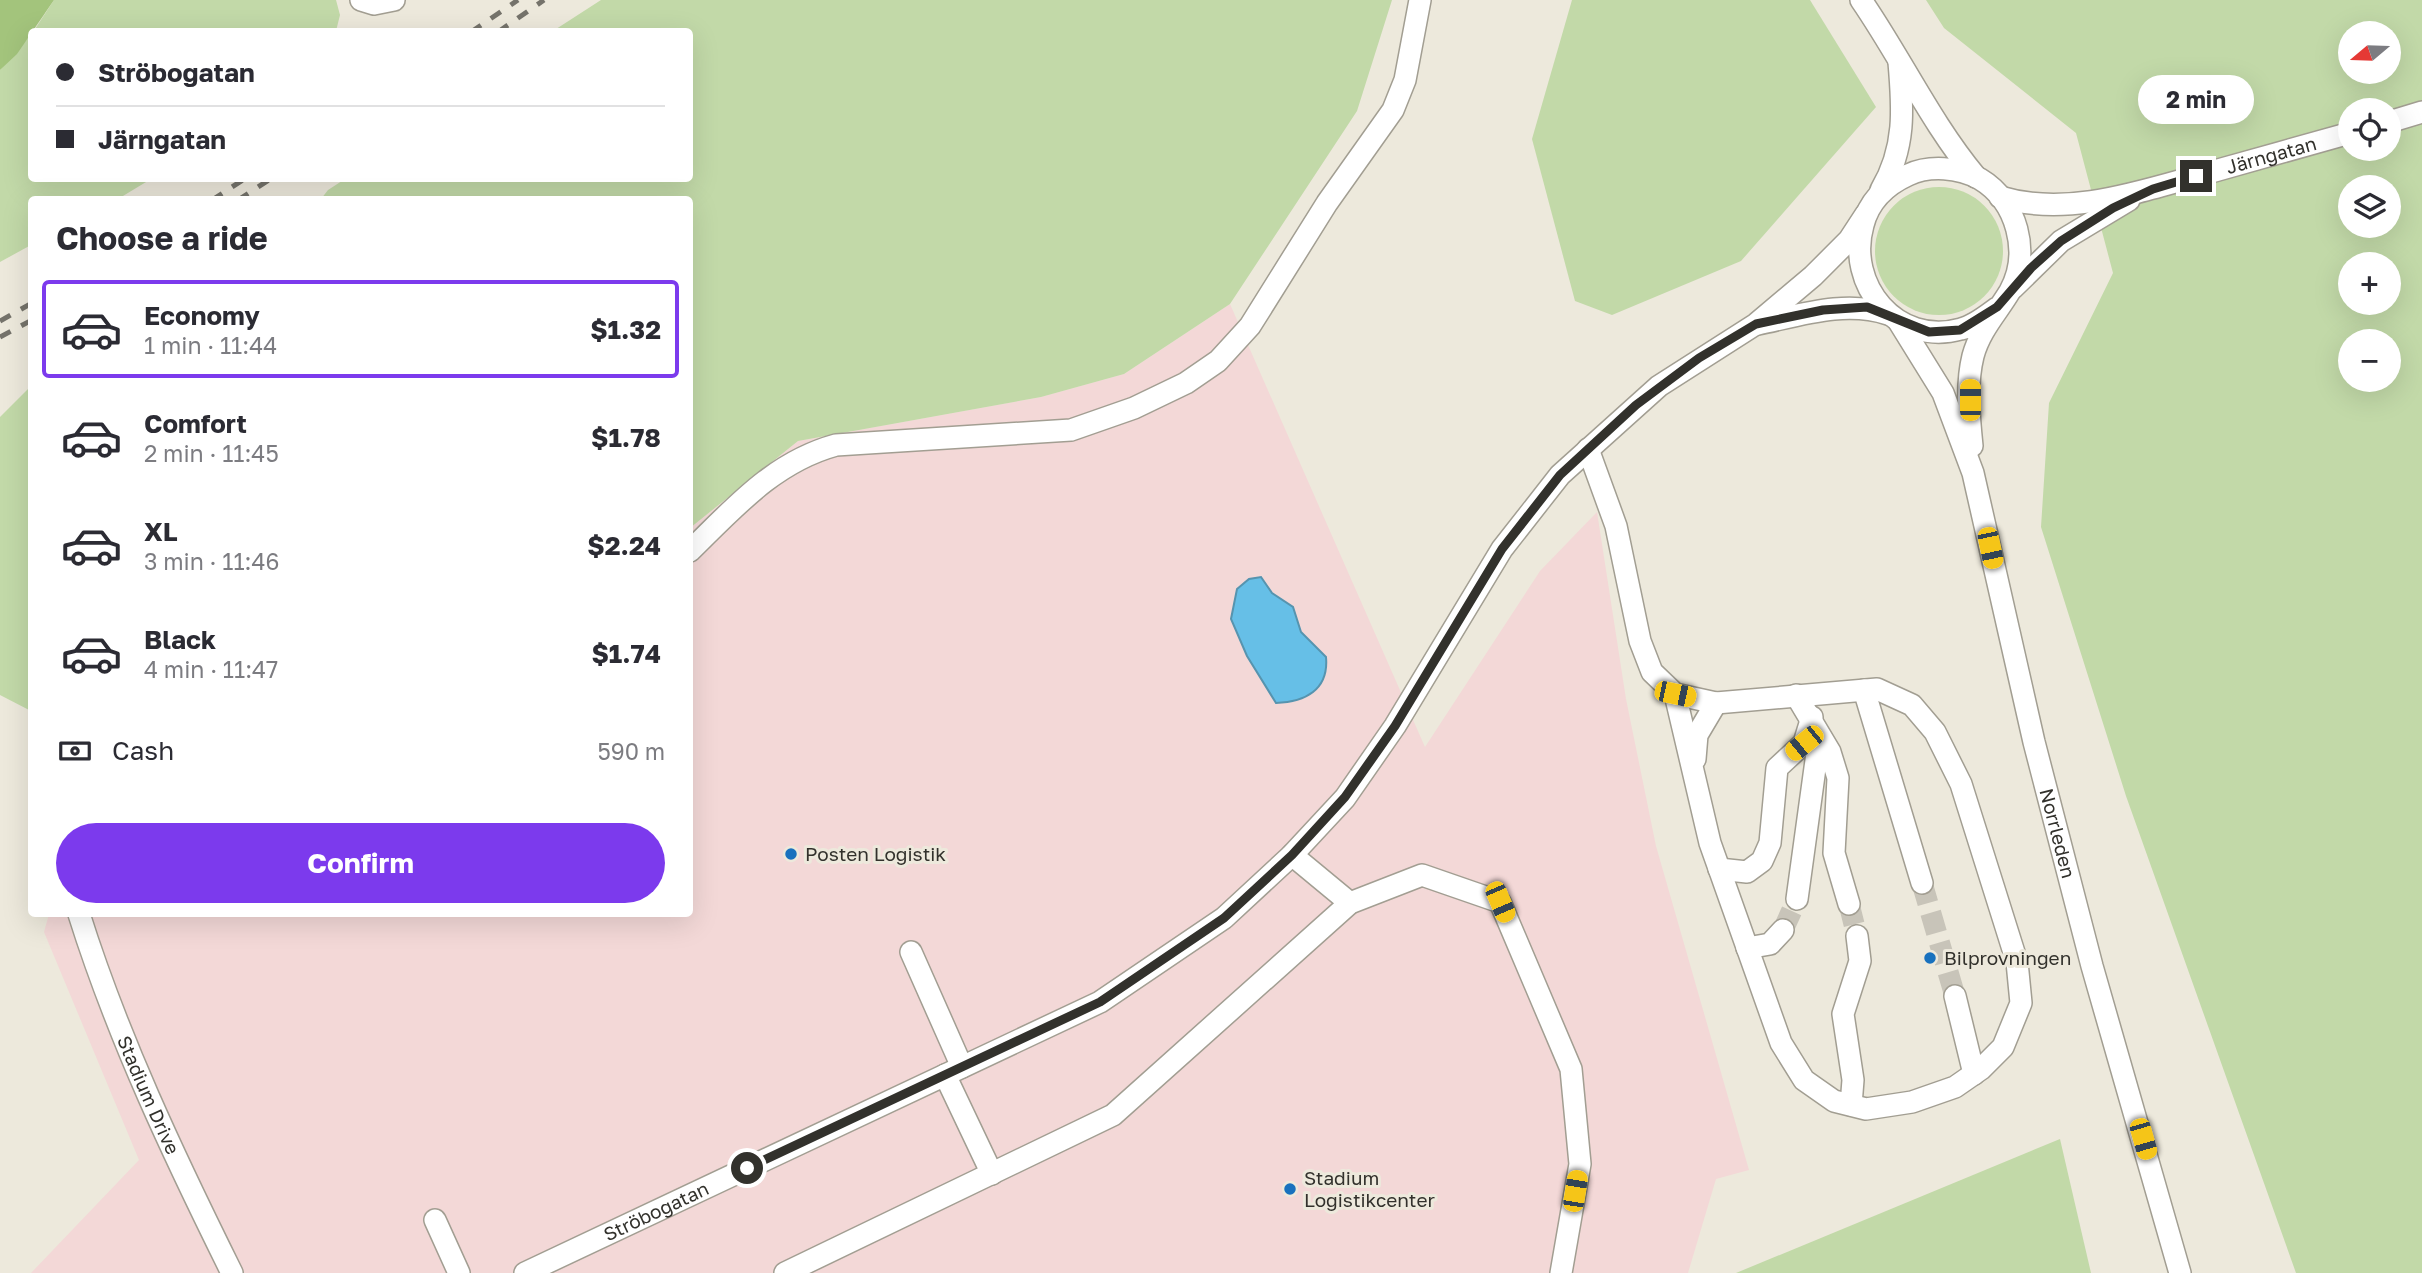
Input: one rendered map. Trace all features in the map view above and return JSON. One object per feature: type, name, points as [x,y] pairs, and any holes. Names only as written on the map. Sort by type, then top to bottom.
[{"type":"street","points":[[361,0],[374,4],[394,0]]},
{"type":"street","points":[[693,548],[760,483],[808,452],[836,445],[1071,430],[1134,408],[1186,383],[1218,361],[1250,326],[1327,203],[1394,110],[1405,80],[1420,0]]},
{"type":"street","points":[[1861,0],[1940,131],[1976,177],[2000,197],[2015,220],[2019,238],[2018,272],[1982,332],[1970,372],[1973,473]]},
{"type":"street","points":[[1899,60],[1903,115],[1900,150],[1866,214],[1858,240],[1861,275],[1868,290],[1894,318],[1943,393],[1973,473]]},
{"type":"street","points":[[2401,118],[2422,112]]},
{"type":"street","name":"Järngatan","points":[[2000,197],[2021,203],[2050,205],[2153,189],[2338,136]]},
{"type":"street","points":[[1879,194],[1909,175],[1924,170],[1953,170],[1976,177]]},
{"type":"street","name":"Järngatan","points":[[2003,300],[2061,241],[2113,208],[2153,189]]},
{"type":"street","name":"Ströbogatan","points":[[525,1273],[1100,1002],[1224,918],[1292,855],[1345,797],[1395,726],[1502,549],[1560,475],[1659,386],[1756,324],[1834,255],[1866,214]]},
{"type":"street","points":[[1894,318],[1929,332],[1960,330],[2003,300]]},
{"type":"street","name":"Ströbogatan","points":[[1756,324],[1851,307],[1867,307],[1894,318]]},
{"type":"street","points":[[1588,449],[1616,526],[1640,641],[1652,672],[1675,694],[1716,703],[1877,689],[1912,705],[1935,732],[1961,784],[2017,962],[2021,1003],[2003,1046],[1974,1074],[1955,1087],[1912,1102],[1866,1109],[1834,1101],[1804,1080],[1781,1043],[1710,843],[1675,694]]},
{"type":"street","name":"Norrleden","points":[[1973,473],[2034,742],[2092,966],[2157,1189]]},
{"type":"street","points":[[1864,690],[1922,883]]},
{"type":"street","points":[[1796,695],[1830,752],[1838,778],[1834,853],[1849,904]]},
{"type":"street","points":[[1694,768],[1697,735],[1716,703]]},
{"type":"street","points":[[1719,869],[1747,872],[1762,861],[1770,844],[1777,768],[1804,743],[1811,717]]},
{"type":"street","points":[[1797,899],[1818,746],[1811,717]]},
{"type":"street","points":[[1292,855],[1350,903]]},
{"type":"street","points":[[785,1273],[1114,1115],[1350,903],[1422,875],[1500,902],[1571,1069],[1580,1164],[1561,1273]]},
{"type":"street","name":"Stadium Drive","points":[[80,917],[106,1000],[131,1051],[164,1136],[232,1273]]},
{"type":"street","points":[[1747,948],[1770,944],[1783,930]]},
{"type":"street","points":[[1851,1105],[1853,1080],[1843,1014],[1860,961],[1857,936]]},
{"type":"street","points":[[911,952],[992,1174]]},
{"type":"street","points":[[1955,996],[1974,1074]]},
{"type":"street","points":[[2157,1189],[2180,1273]]},
{"type":"street","points":[[2157,1189],[2193,1273]]},
{"type":"street","points":[[435,1220],[459,1273]]},
{"type":"shaded area","points":[[1230,304],[1425,747],[1540,571],[1597,512],[1626,699],[1656,846],[1749,1170],[1716,1179],[1688,1273],[31,1273],[139,1160],[44,932],[48,917],[693,917],[693,526],[798,441],[1041,397],[1124,374]]},
{"type":"green space","points":[[0,0],[54,0],[35,28],[28,28],[28,38],[17,54],[0,70]]},
{"type":"green space","points":[[54,0],[336,0],[340,15],[337,28],[36,28]]},
{"type":"green space","points":[[601,0],[1392,0],[1357,111],[1230,304],[1124,374],[1041,397],[798,441],[693,526],[693,196],[323,196],[340,182],[693,182],[693,28],[558,28]]},
{"type":"green space","points":[[1572,0],[1810,0],[1876,107],[1741,261],[1612,315],[1575,301],[1532,139]]},
{"type":"green space","points":[[1926,0],[2422,0],[2422,1273],[2296,1273],[2126,796],[2041,527],[2049,403],[2113,273],[2076,133],[1944,28]]},
{"type":"green space","points":[[28,37],[28,182],[146,182],[123,196],[28,196],[28,247],[0,262],[0,70]]},
{"type":"green space","points":[[1939,187],[1963,192],[1984,206],[1998,227],[2003,251],[1998,275],[1984,296],[1963,310],[1939,315],[1915,310],[1894,296],[1880,275],[1875,251],[1880,227],[1894,206],[1915,192]]},
{"type":"green space","points":[[28,389],[28,709],[0,695],[0,417]]},
{"type":"green space","points":[[2060,1139],[2091,1273],[1736,1273]]},
{"type":"water","points":[[1261,577],[1272,593],[1293,607],[1301,632],[1326,657],[1324,678],[1319,686],[1305,697],[1296,700],[1276,703],[1247,656],[1231,619],[1237,589],[1249,579]]},
{"type":"tunnel","points":[[1922,883],[1955,996]]},
{"type":"tunnel","points":[[1783,930],[1797,899]]},
{"type":"tunnel","points":[[1849,904],[1857,936]]},
{"type":"railway","points":[[477,28],[518,0]]},
{"type":"railway","points":[[504,28],[544,0]]},
{"type":"railway","points":[[218,196],[240,182]]},
{"type":"railway","points":[[244,196],[266,182]]},
{"type":"railway","points":[[0,321],[28,305]]},
{"type":"railway","points":[[0,337],[28,322]]},
{"type":"place","name":"Posten Logistik","points":[[791,854]]},
{"type":"place","name":"Bilprovningen","points":[[1930,958]]},
{"type":"place","name":"Stadium Logistikcenter","points":[[1290,1189]]},
{"type":"route","points":[[747,1168],[1100,1002],[1224,918],[1292,855],[1345,797],[1395,726],[1502,549],[1560,475],[1636,405],[1699,358],[1756,324],[1823,310],[1867,307],[1929,332],[1960,330],[1997,307],[2031,268],[2061,241],[2113,208],[2153,189],[2196,176]]}]
